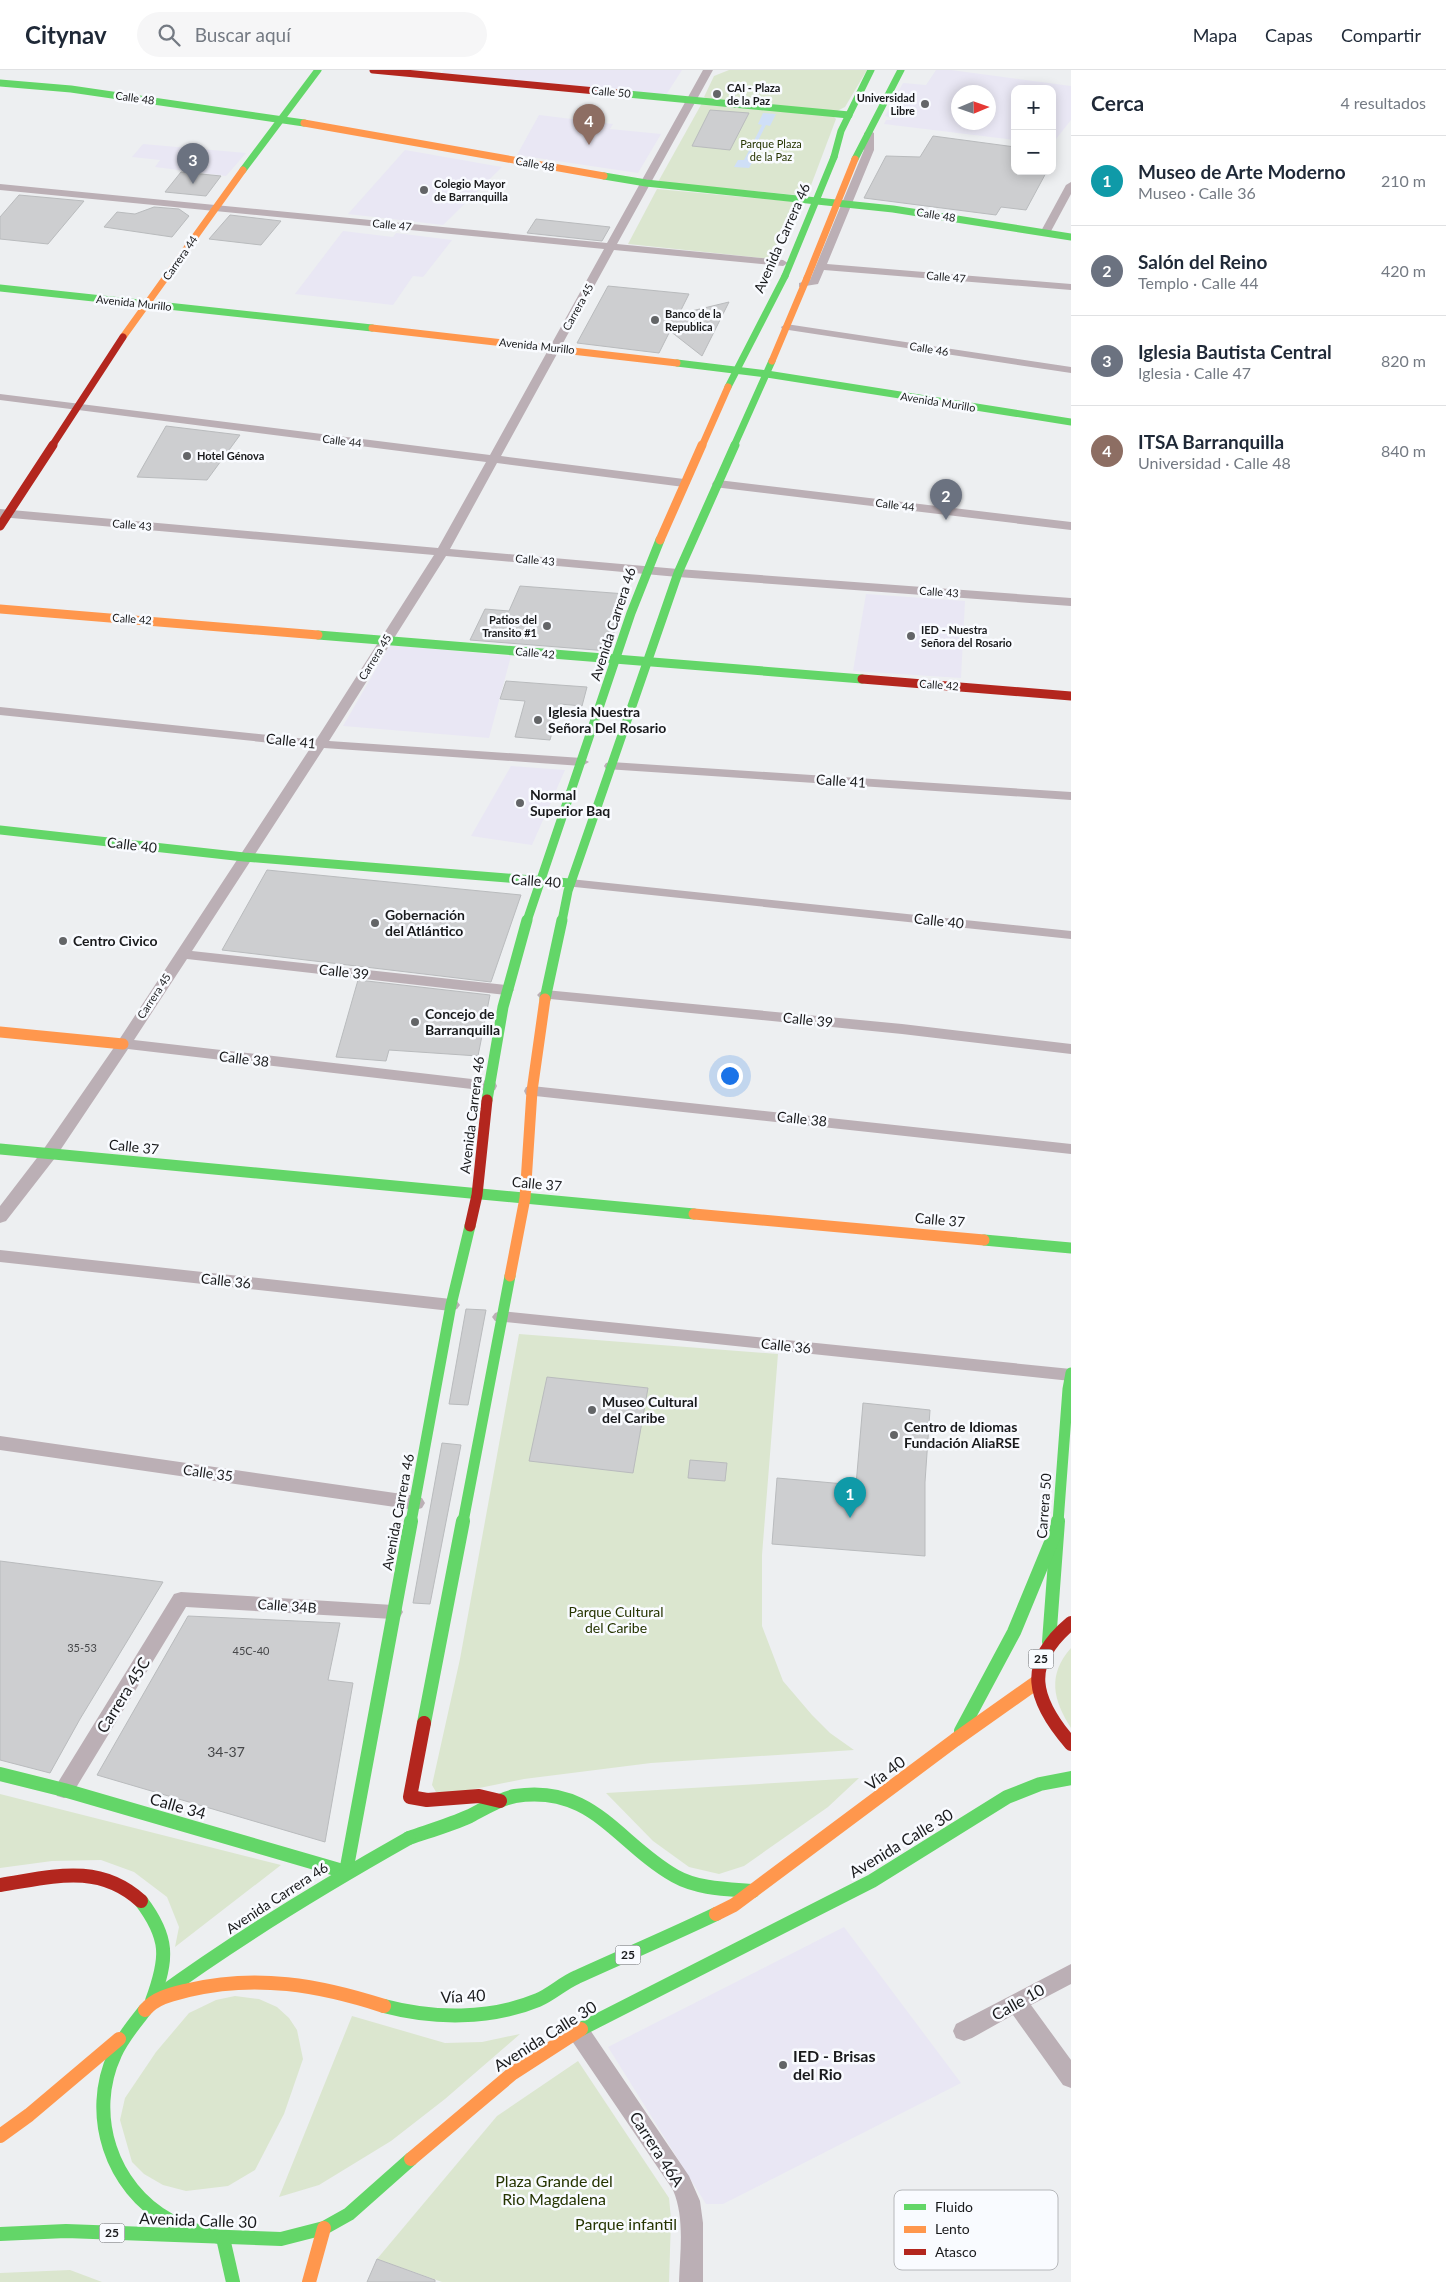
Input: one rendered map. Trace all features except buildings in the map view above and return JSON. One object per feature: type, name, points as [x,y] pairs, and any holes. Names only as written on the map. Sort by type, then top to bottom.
[{"type":"main road","name":"Carrera 44","points":[[0,526],[4,514],[79,407],[135,320],[215,208],[318,70]]},
{"type":"main road","name":"Calle 50","points":[[374,70],[849,114]]},
{"type":"main road","name":"Avenida Carrera 46","points":[[152,2001],[191,1971],[346,1872],[393,1612],[416,1503],[451,1306],[477,1195],[489,1086],[506,990],[540,880],[617,660],[646,570],[742,357],[783,279],[834,157],[841,131],[871,70]]},
{"type":"main road","points":[[500,1801],[479,1796],[428,1800],[410,1797],[525,1198],[532,1091],[545,995],[570,883],[678,573],[718,484],[765,390],[767,374],[855,159],[901,70]]},
{"type":"main road","name":"Calle 48","points":[[0,82],[71,89],[282,119],[646,183],[847,203],[1071,237]]},
{"type":"main road","name":"Avenida Murillo","points":[[0,288],[556,348],[736,370],[1071,422]]},
{"type":"main road","name":"Avenida Murillo","points":[[118,318],[152,322]]},
{"type":"main road","points":[[706,367],[728,364],[742,357]]},
{"type":"main road","points":[[712,383],[765,390]]},
{"type":"main road","name":"Calle 42","points":[[0,609],[1071,696]]},
{"type":"main road","name":"Calle 40","points":[[0,830],[244,857],[570,883]]},
{"type":"main road","name":"Calle 38","points":[[0,1032],[123,1044]]},
{"type":"main road","name":"Calle 37","points":[[0,1149],[477,1195],[1071,1248]]},
{"type":"main road","name":"Carrera 50","points":[[1049,1642],[1071,1374]]},
{"type":"main road","points":[[955,1740],[988,1686],[1016,1633],[1040,1580],[1058,1528]]},
{"type":"main road","name":"25","points":[[1071,1622],[1049,1642],[1040,1661],[1037,1682],[1043,1706],[1056,1730],[1071,1744]]},
{"type":"main road","name":"Vía 40","points":[[152,2001],[196,1988],[250,1981],[300,1983],[343,1992],[388,2007],[424,2014],[468,2015],[507,2009],[538,2000],[572,1979],[654,1944],[734,1905],[955,1740],[1037,1682]]},
{"type":"main road","name":"Calle 34","points":[[0,1774],[64,1790],[346,1872]]},
{"type":"main road","name":"Avenida Calle 30","points":[[0,2234],[66,2231],[281,2239],[324,2228],[349,2214],[476,2101],[513,2072],[578,2031],[872,1882],[1008,1797],[1040,1784],[1071,1778]]},
{"type":"main road","points":[[346,1872],[409,1838],[468,1817],[500,1801],[514,1796],[540,1794],[583,1803],[615,1825],[648,1857],[677,1877],[712,1888],[753,1891]]},
{"type":"main road","points":[[0,1885],[84,1874],[115,1882],[137,1896],[156,1919],[165,1946],[164,1970],[152,2001],[126,2034],[112,2060],[104,2089],[102,2118],[108,2147],[120,2174],[138,2197],[162,2217],[192,2230],[224,2238],[233,2282]]},
{"type":"main road","points":[[0,2136],[30,2115],[126,2034]]},
{"type":"main road","points":[[309,2282],[324,2228]]},
{"type":"street","name":"Carrera 45","points":[[0,1217],[49,1154],[123,1044],[244,857],[320,744],[442,552],[708,70]]},
{"type":"street","points":[[783,279],[776,277],[827,156],[841,131]]},
{"type":"street","points":[[805,282],[814,282],[821,267],[869,150],[869,133]]},
{"type":"street","points":[[1046,233],[1071,185]]},
{"type":"street","name":"Calle 47","points":[[0,187],[783,263]]},
{"type":"street","name":"Calle 47","points":[[821,267],[1071,288]]},
{"type":"street","name":"Calle 46","points":[[786,327],[1071,370]]},
{"type":"street","name":"Calle 44","points":[[0,397],[684,483]]},
{"type":"street","name":"Calle 44","points":[[718,484],[1071,526]]},
{"type":"street","name":"Calle 43","points":[[4,514],[678,573],[1071,602]]},
{"type":"street","name":"Calle 41","points":[[0,711],[320,744],[582,762]]},
{"type":"street","name":"Calle 41","points":[[611,766],[1071,796]]},
{"type":"street","name":"Calle 40","points":[[570,883],[1071,935]]},
{"type":"street","name":"Calle 39","points":[[182,954],[506,990]]},
{"type":"street","name":"Calle 39","points":[[545,995],[902,1030],[1071,1049]]},
{"type":"street","name":"Calle 38","points":[[123,1044],[489,1086]]},
{"type":"street","name":"Calle 38","points":[[532,1091],[1071,1149]]},
{"type":"street","name":"Calle 36","points":[[0,1256],[451,1306]]},
{"type":"street","name":"Calle 36","points":[[502,1317],[1071,1374]]},
{"type":"street","name":"Calle 35","points":[[0,1443],[416,1503]]},
{"type":"street","name":"Calle 34B","points":[[181,1599],[393,1612]]},
{"type":"street","name":"Carrera 45C","points":[[64,1790],[181,1599]]},
{"type":"street","name":"Calle 10","points":[[964,2031],[1071,1973]]},
{"type":"street","points":[[1017,2003],[1071,2078]]},
{"type":"street","name":"Carrera 46A","points":[[578,2031],[681,2183],[689,2201],[692,2223],[691,2282]]},
{"type":"shaded area","points":[[444,70],[682,70],[666,95],[440,75]]},
{"type":"shaded area","name":"Universidad Libre","points":[[936,70],[951,70],[1071,86],[1071,120],[1056,139],[1056,85],[1011,85],[1011,140],[884,124],[886,120],[891,120],[892,118],[885,116],[903,83],[926,85]]},
{"type":"shaded area","points":[[539,115],[613,124],[610,129],[661,134],[638,173],[517,155]]},
{"type":"shaded area","points":[[143,144],[246,153],[226,176],[155,167],[160,160],[132,157]]},
{"type":"shaded area","name":"Colegio Mayor de Barranquilla","points":[[405,150],[502,167],[443,225],[348,214]]},
{"type":"shaded area","points":[[343,231],[393,237],[396,233],[452,240],[423,277],[413,276],[393,305],[295,294]]},
{"type":"shaded area","name":"IED - Nuestra Señora del Rosario","points":[[866,594],[965,601],[961,678],[853,671]]},
{"type":"shaded area","points":[[390,645],[511,656],[489,738],[343,726]]},
{"type":"shaded area","name":"Normal Superior Baq","points":[[511,766],[565,770],[532,845],[471,836]]},
{"type":"shaded area","name":"IED - Brisas del Rio","points":[[844,1927],[961,2083],[723,2204],[706,2204],[608,2047]]},
{"type":"green space","name":"Parque Plaza de la Paz","points":[[729,70],[867,70],[845,107],[837,111],[710,100],[704,97],[714,76]]},
{"type":"green space","name":"Parque Plaza de la Paz","points":[[702,103],[832,115],[836,119],[807,196],[658,182]]},
{"type":"green space","name":"Parque Plaza de la Paz","points":[[657,189],[797,202],[772,259],[628,244]]},
{"type":"green space","name":"Parque Cultural del Caribe","points":[[519,1334],[778,1354],[762,1555],[762,1626],[783,1681],[830,1733],[854,1750],[651,1763],[524,1779],[445,1795],[436,1792],[432,1785],[460,1659]]},
{"type":"green space","points":[[1071,1648],[1071,1728],[1060,1707],[1055,1688],[1058,1668]]},
{"type":"green space","points":[[859,1778],[828,1807],[744,1866],[719,1874],[689,1867],[653,1841],[606,1793]]},
{"type":"green space","points":[[0,1794],[281,1865],[175,1947],[179,1927],[167,1897],[134,1872],[101,1860],[52,1861],[0,1868]]},
{"type":"green space","points":[[235,1996],[259,1999],[277,2007],[289,2018],[297,2030],[303,2059],[284,2114],[255,2170],[228,2186],[186,2191],[163,2185],[144,2174],[132,2162],[120,2120],[125,2098],[156,2052],[189,2013],[216,2000]]},
{"type":"green space","points":[[352,2016],[445,2043],[482,2042],[520,2034],[445,2099],[391,2141],[319,2185],[279,2197]]},
{"type":"green space","name":"Plaza Grande del Rio Magdalena","points":[[578,2061],[669,2198],[671,2219],[669,2282],[442,2282],[377,2259],[497,2116]]},
{"type":"green space","points":[[70,2270],[102,2282],[0,2282],[0,2273]]},
{"type":"water","points":[[763,113],[776,114],[770,126],[766,125],[748,160],[753,161],[749,168],[734,167],[738,160],[744,160],[762,125],[758,124]]},
{"type":"traffic: fast","points":[[243,170],[318,70]]},
{"type":"traffic: fast","points":[[834,157],[841,131],[871,70]]},
{"type":"traffic: fast","points":[[855,159],[901,70]]},
{"type":"traffic: fast","points":[[0,83],[71,89],[304,123]]},
{"type":"traffic: fast","points":[[617,93],[849,115]]},
{"type":"traffic: fast","points":[[785,276],[834,157]]},
{"type":"traffic: fast","points":[[604,176],[646,183],[893,209],[1071,237]]},
{"type":"traffic: fast","points":[[728,387],[785,276]]},
{"type":"traffic: fast","points":[[0,288],[372,328]]},
{"type":"traffic: fast","points":[[545,999],[568,891],[678,573],[772,361]]},
{"type":"traffic: fast","points":[[677,363],[767,374],[1071,422]]},
{"type":"traffic: fast","points":[[487,1100],[503,1007],[528,915],[631,613],[660,540]]},
{"type":"traffic: fast","points":[[318,635],[862,679]]},
{"type":"traffic: fast","points":[[0,830],[244,857],[570,883]]},
{"type":"traffic: fast","points":[[0,1149],[694,1214]]},
{"type":"traffic: fast","points":[[346,1872],[451,1305],[470,1226]]},
{"type":"traffic: fast","points":[[984,1240],[1071,1248]]},
{"type":"traffic: fast","points":[[424,1723],[510,1276]]},
{"type":"traffic: fast","points":[[1049,1642],[1068,1389],[1071,1373]]},
{"type":"traffic: fast","points":[[961,1731],[989,1682],[1014,1632],[1037,1581],[1057,1528]]},
{"type":"traffic: fast","points":[[0,1774],[64,1790],[346,1872]]},
{"type":"traffic: fast","points":[[581,2029],[872,1881],[1007,1797],[1040,1784],[1071,1778]]},
{"type":"traffic: fast","points":[[409,1838],[462,1819],[509,1797],[542,1794],[565,1798],[603,1818],[654,1862],[675,1876],[693,1884],[713,1888],[753,1891]]},
{"type":"traffic: fast","points":[[157,1997],[280,1913],[409,1838]]},
{"type":"traffic: fast","points":[[141,1901],[151,1914],[163,1938],[164,1960],[162,1972],[152,2001]]},
{"type":"traffic: fast","points":[[384,2006],[420,2014],[440,2015],[482,2014],[521,2006],[543,1998],[577,1977],[716,1914]]},
{"type":"traffic: fast","points":[[145,2010],[118,2047],[106,2083],[103,2105],[104,2127],[109,2148],[117,2167],[129,2185],[162,2216],[184,2227],[223,2238]]},
{"type":"traffic: fast","points":[[0,2234],[66,2231],[281,2239],[324,2228],[349,2214],[411,2159]]},
{"type":"traffic: fast","points":[[223,2238],[233,2282]]},
{"type":"traffic: slow","points":[[304,123],[604,176]]},
{"type":"traffic: slow","points":[[807,278],[855,159]]},
{"type":"traffic: slow","points":[[123,337],[243,170]]},
{"type":"traffic: slow","points":[[772,361],[807,278]]},
{"type":"traffic: slow","points":[[372,328],[677,363]]},
{"type":"traffic: slow","points":[[660,540],[728,387]]},
{"type":"traffic: slow","points":[[0,609],[318,635]]},
{"type":"traffic: slow","points":[[510,1276],[525,1198],[532,1091],[545,999]]},
{"type":"traffic: slow","points":[[0,1032],[123,1044]]},
{"type":"traffic: slow","points":[[694,1214],[984,1240]]},
{"type":"traffic: slow","points":[[716,1914],[734,1905],[955,1740],[1037,1682]]},
{"type":"traffic: slow","points":[[145,2010],[157,2000],[181,1992],[233,1982],[259,1981],[309,1986],[334,1991],[384,2006]]},
{"type":"traffic: slow","points":[[411,2159],[492,2089],[557,2042],[581,2029]]},
{"type":"traffic: slow","points":[[0,2136],[29,2115],[119,2039]]},
{"type":"traffic: slow","points":[[309,2282],[324,2228]]},
{"type":"traffic: jam","points":[[373,70],[617,93]]},
{"type":"traffic: jam","points":[[0,526],[123,337]]},
{"type":"traffic: jam","points":[[862,679],[1071,696]]},
{"type":"traffic: jam","points":[[470,1226],[477,1195],[487,1100]]},
{"type":"traffic: jam","points":[[1071,1623],[1055,1636],[1044,1651],[1039,1666],[1038,1682],[1041,1698],[1048,1714],[1071,1744]]},
{"type":"traffic: jam","points":[[424,1723],[410,1797],[427,1800],[479,1796],[500,1801]]},
{"type":"traffic: jam","points":[[0,1885],[74,1875],[93,1876],[111,1880],[127,1888],[141,1901]]},
{"type":"place","name":"CAI - Plaza de la Paz","points":[[717,94]]},
{"type":"place","name":"Universidad Libre","points":[[925,104]]},
{"type":"place","name":"ITSA Barranquilla","points":[[589,145]]},
{"type":"place","name":"Iglesia Bautista Central","points":[[193,184]]},
{"type":"place","name":"Colegio Mayor de Barranquilla","points":[[424,190]]},
{"type":"place","name":"Banco de la Republica","points":[[655,320]]},
{"type":"place","name":"Hotel Génova","points":[[187,456]]},
{"type":"place","name":"Salón del Reino","points":[[946,520]]},
{"type":"place","name":"Patios del Transito #1","points":[[547,626]]},
{"type":"place","name":"IED - Nuestra Señora del Rosario","points":[[911,636]]},
{"type":"place","name":"Iglesia Nuestra Señora Del Rosario","points":[[538,720]]},
{"type":"place","name":"Normal Superior Baq","points":[[520,803]]},
{"type":"place","name":"Gobernación del Atlántico","points":[[375,923]]},
{"type":"place","name":"Centro Civico","points":[[63,941]]},
{"type":"place","name":"Concejo de Barranquilla","points":[[415,1022]]},
{"type":"place","name":"Museo Cultural del Caribe","points":[[592,1410]]},
{"type":"place","name":"Centro de Idiomas Fundación AliaRSE","points":[[894,1435]]},
{"type":"place","name":"Museo de Arte Moderno","points":[[850,1518]]},
{"type":"place","name":"IED - Brisas del Rio","points":[[783,2065]]},
{"type":"park label","name":"Parque infantil","points":[[626,2224]]}]
